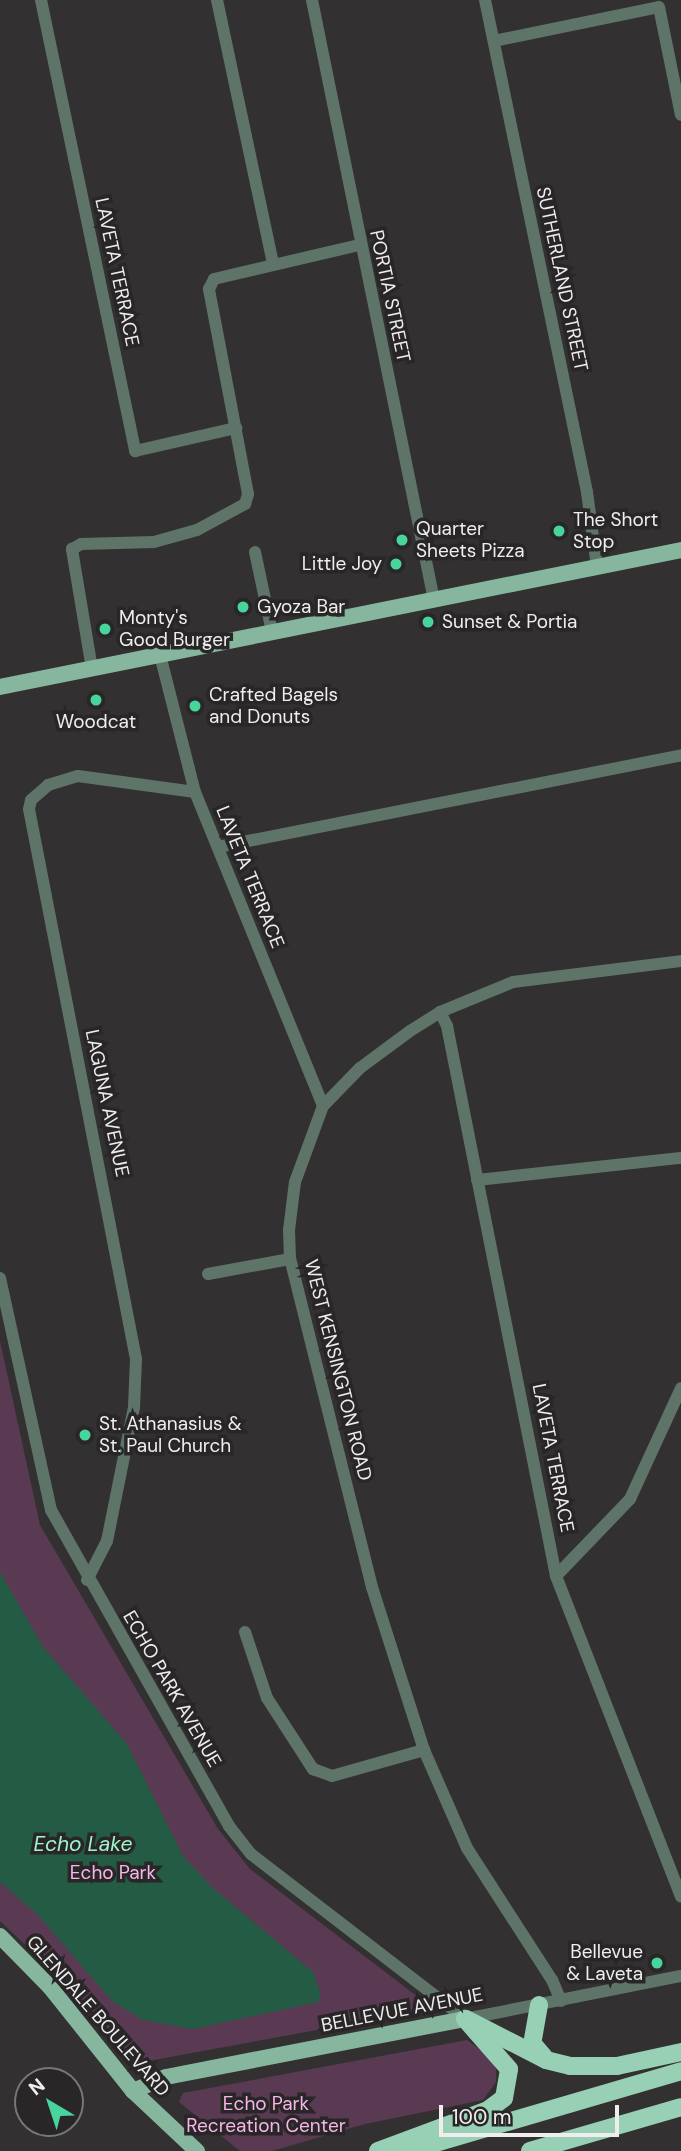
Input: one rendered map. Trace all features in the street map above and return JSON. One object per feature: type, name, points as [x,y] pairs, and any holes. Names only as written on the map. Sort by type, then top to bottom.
[{"type":"highway","points":[[538,2006],[532,2043],[546,2060]]},
{"type":"highway","points":[[465,2019],[546,2060],[598,2068],[681,2052]]},
{"type":"highway","points":[[378,2151],[488,2110],[504,2098],[509,2069],[465,2019]]},
{"type":"highway","points":[[408,2151],[681,2071]]},
{"type":"highway","points":[[530,2151],[681,2107]]},
{"type":"main road","points":[[0,687],[681,551]]},
{"type":"main road","name":"GLENDALE BOULEVARD","points":[[0,1936],[50,1987],[133,2091],[197,2151]]},
{"type":"main road","name":"BELLEVUE AVENUE","points":[[133,2091],[166,2077],[465,2019]]},
{"type":"street","name":"LAVETA TERRACE","points":[[41,0],[135,451],[236,428]]},
{"type":"street","points":[[217,0],[274,264]]},
{"type":"street","name":"PORTIA STREET","points":[[312,0],[359,245],[434,600]]},
{"type":"street","name":"SUTHERLAND STREET","points":[[485,0],[587,492],[597,566]]},
{"type":"street","points":[[494,41],[659,7],[681,115]]},
{"type":"street","points":[[92,669],[72,549],[81,544],[154,542],[197,530],[245,504],[248,494],[209,289],[215,279],[359,245]]},
{"type":"street","points":[[255,552],[272,632]]},
{"type":"street","name":"LAVETA TERRACE","points":[[159,655],[195,792],[323,1106]]},
{"type":"street","points":[[218,847],[681,755]]},
{"type":"street","name":"LAGUNA AVENUE","points":[[87,1580],[107,1541],[134,1407],[136,1359],[29,809],[31,800],[48,785],[78,776],[195,792]]},
{"type":"street","name":"WEST KENSINGTON ROAD","points":[[561,2001],[552,1980],[467,1848],[447,1811],[424,1750],[372,1587],[290,1259],[295,1181],[323,1106],[368,1061],[440,1012],[513,982],[681,961]]},
{"type":"street","name":"LAVETA TERRACE","points":[[440,1012],[477,1180],[556,1576],[681,1896]]},
{"type":"street","points":[[477,1180],[681,1158]]},
{"type":"street","points":[[208,1274],[290,1259]]},
{"type":"street","name":"ECHO PARK AVENUE","points":[[0,1278],[45,1490],[87,1580],[238,1840],[262,1864],[465,2019]]},
{"type":"street","points":[[556,1576],[630,1499],[681,1388]]},
{"type":"street","points":[[245,1632],[267,1698],[313,1769],[331,1776],[424,1750]]},
{"type":"street","name":"BELLEVUE AVENUE","points":[[465,2019],[681,1976]]},
{"type":"green space","name":"Echo Park","points":[[0,1341],[40,1525],[218,1829],[250,1869],[418,1997],[420,2005],[415,2012],[132,2064],[37,1956],[0,1921]]},
{"type":"green space","name":"Echo Park Recreation Center","points":[[467,2040],[490,2057],[496,2069],[496,2082],[483,2100],[365,2124],[272,2151],[240,2151],[179,2102],[183,2093]]},
{"type":"water","name":"Echo Lake","points":[[0,1572],[43,1647],[127,1744],[183,1856],[214,1889],[313,1972],[321,1995],[318,2002],[193,2029],[143,2020],[112,2001],[38,1915],[0,1882]]},
{"type":"place","name":"The Short Stop","points":[[559,531]]},
{"type":"place","name":"Quarter Sheets Pizza","points":[[402,540]]},
{"type":"place","name":"Little Joy","points":[[396,564]]},
{"type":"place","name":"Gyoza Bar","points":[[243,607]]},
{"type":"place","name":"Sunset & Portia","points":[[428,622]]},
{"type":"place","name":"Monty's Good Burger","points":[[105,629]]},
{"type":"place","name":"Woodcat","points":[[96,700]]},
{"type":"place","name":"Crafted Bagels and Donuts","points":[[195,706]]},
{"type":"place","name":"St. Athanasius & St. Paul Church","points":[[85,1435]]},
{"type":"place","name":"Bellevue & Laveta","points":[[657,1963]]}]
